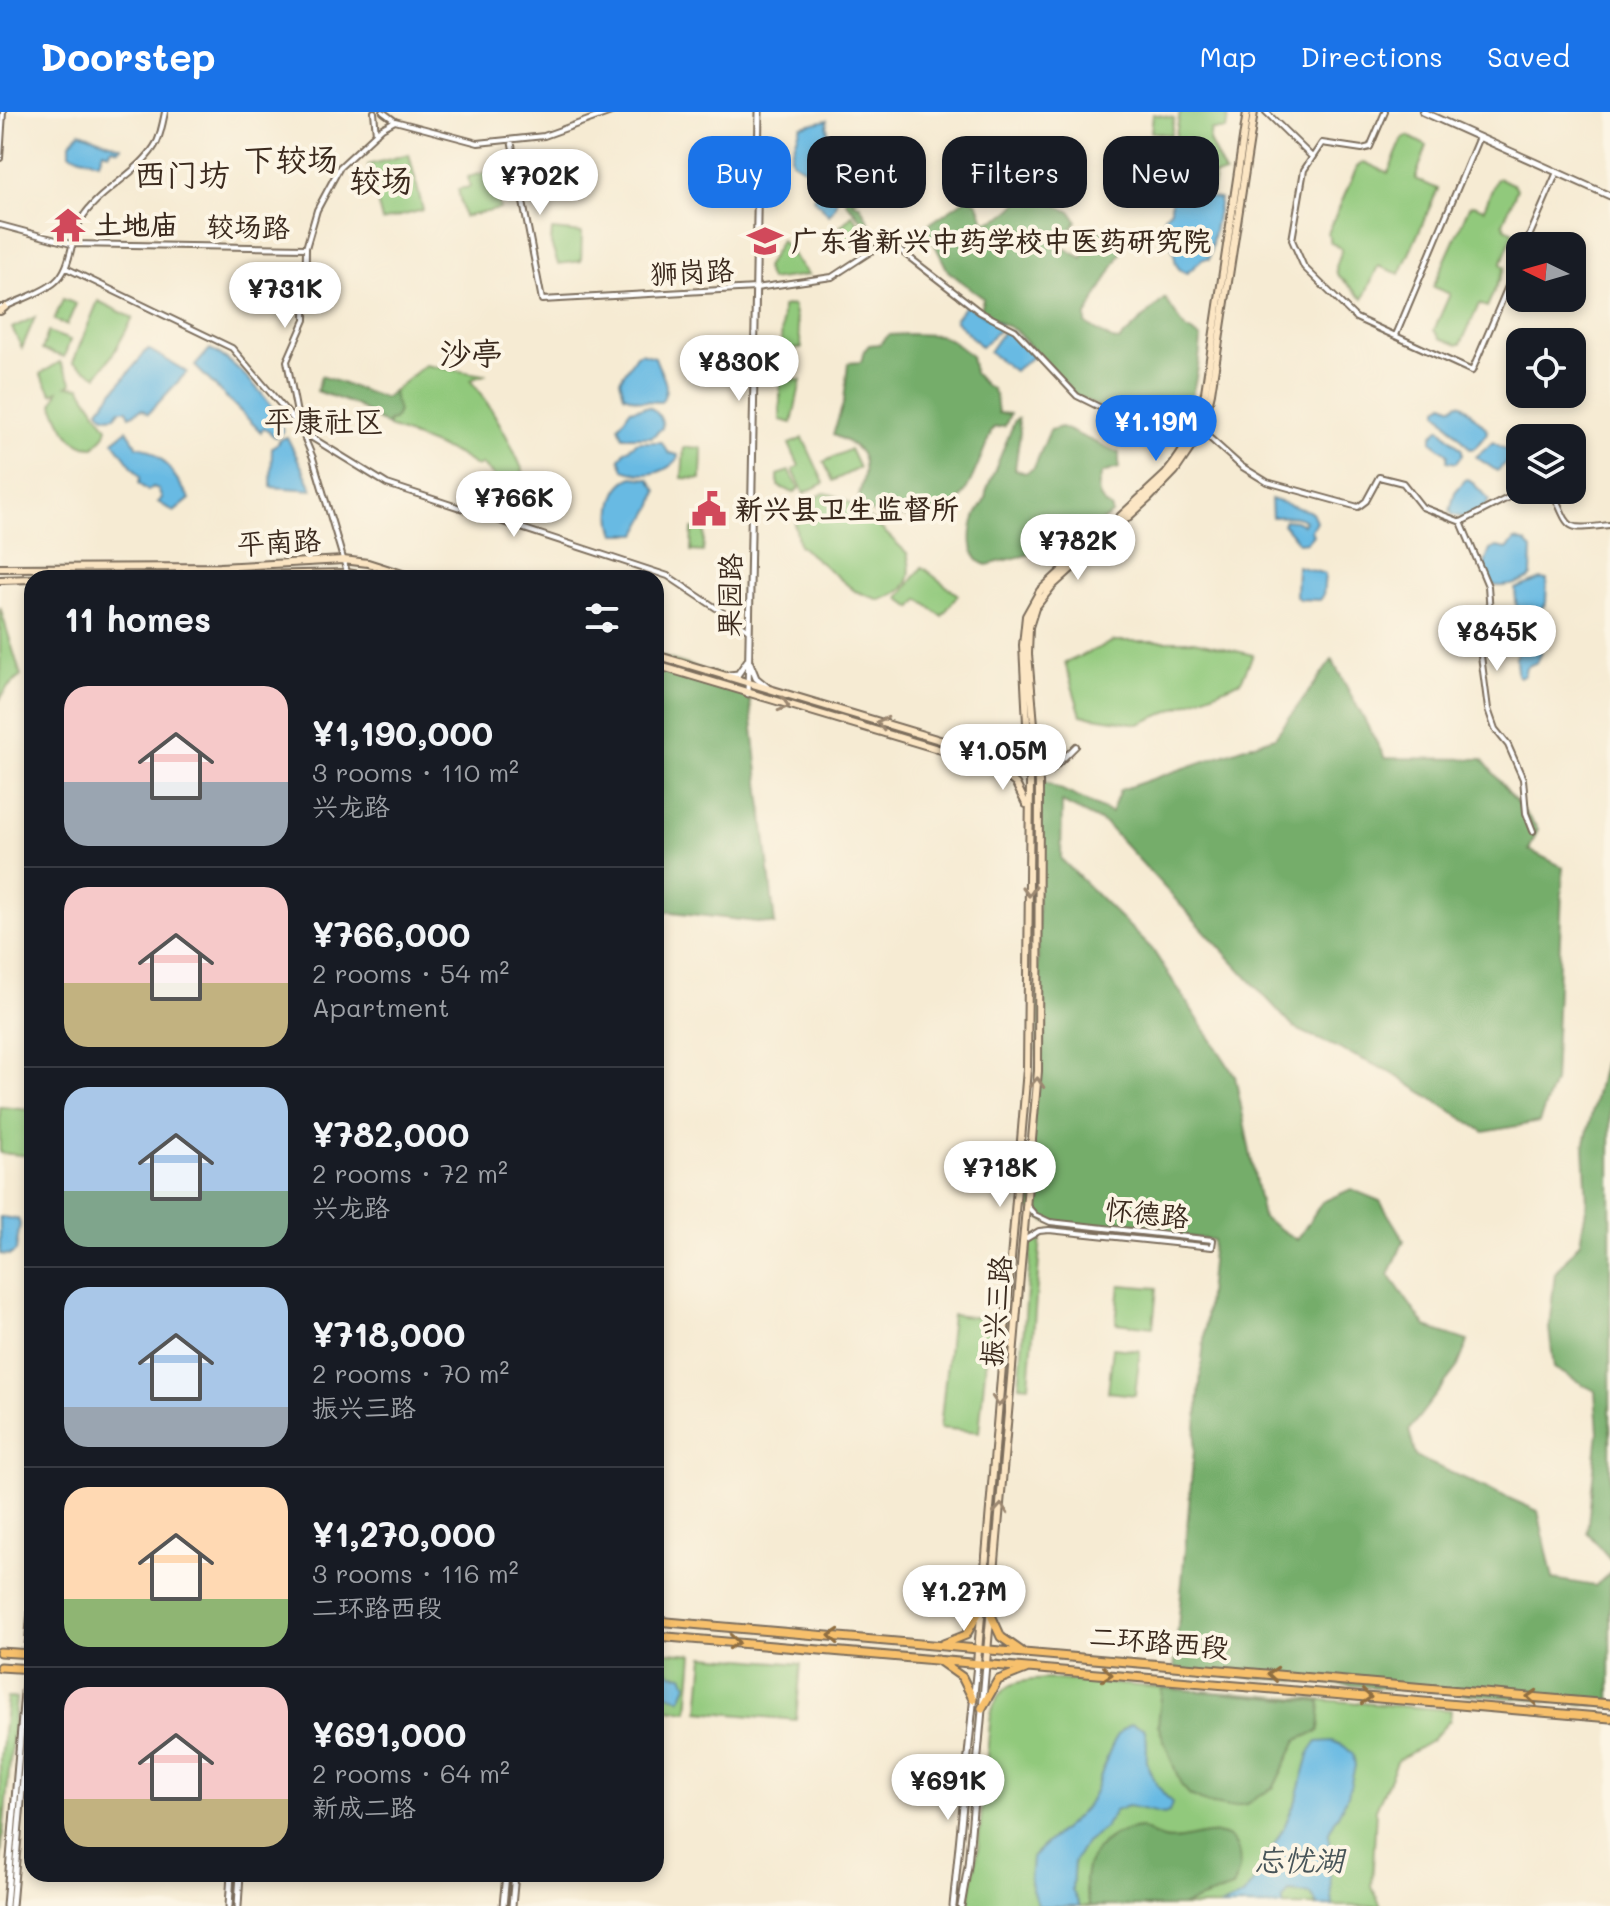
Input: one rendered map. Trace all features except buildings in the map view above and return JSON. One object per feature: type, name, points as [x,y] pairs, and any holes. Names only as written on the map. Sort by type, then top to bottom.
[{"type":"main road","points":[[1035,773],[1028,724],[1023,630],[1033,601],[1052,578],[1166,474],[1198,431],[1247,112]]},
{"type":"main road","points":[[1035,773],[1028,638],[1035,608],[1052,586],[1165,483],[1198,431],[1211,393],[1254,112]]},
{"type":"main road","name":"平南路","points":[[0,568],[220,567],[343,560],[390,570]]},
{"type":"main road","points":[[0,580],[24,579]]},
{"type":"main road","points":[[664,657],[991,754],[1035,773]]},
{"type":"main road","points":[[664,668],[988,764],[1035,773]]},
{"type":"main road","points":[[991,754],[1014,748],[1024,736],[1028,724]]},
{"type":"main road","points":[[988,764],[991,754]]},
{"type":"main road","points":[[988,764],[1016,784],[1029,813]]},
{"type":"main road","name":"振兴三路","points":[[977,1663],[1027,1056],[1029,813],[1035,773]]},
{"type":"main road","name":"振兴三路","points":[[986,1664],[1038,1071],[1040,911],[1035,773]]},
{"type":"main road","points":[[1018,1173],[1030,1174]]},
{"type":"main road","points":[[939,1645],[966,1635],[982,1606]]},
{"type":"main road","points":[[991,1615],[1001,1637],[1022,1653]]},
{"type":"main road","name":"二环路西段","points":[[664,1622],[1610,1704]]},
{"type":"main road","name":"二环路西段","points":[[664,1637],[1610,1718]]},
{"type":"main road","points":[[0,1652],[24,1654]]},
{"type":"main road","points":[[936,1659],[962,1677],[973,1699]]},
{"type":"main road","points":[[0,1667],[24,1669]]},
{"type":"main road","points":[[982,1708],[998,1680],[1029,1668]]},
{"type":"street","points":[[0,158],[3,112]]},
{"type":"street","points":[[1,308],[54,283],[66,268],[71,244],[83,216],[145,159],[158,140],[165,112]]},
{"type":"street","points":[[374,112],[376,134]]},
{"type":"street","points":[[383,112],[395,121],[478,143],[544,136],[611,112]]},
{"type":"street","name":"果园路","points":[[748,694],[759,112]]},
{"type":"street","points":[[1266,112],[1312,157]]},
{"type":"street","points":[[1385,112],[1367,149],[1325,143],[1304,170],[1292,240],[1304,267],[1356,318],[1472,371],[1506,291]]},
{"type":"street","points":[[1423,112],[1610,196]]},
{"type":"street","points":[[346,570],[313,458],[299,426],[287,361],[305,320],[306,248],[317,210],[331,178],[376,134],[395,121]]},
{"type":"street","points":[[1396,335],[1479,137]]},
{"type":"street","name":"狮岗路","points":[[511,140],[542,300],[756,288],[832,277],[881,245],[896,247],[980,312],[1015,330],[1077,396],[1156,435],[1198,431]]},
{"type":"street","points":[[1531,232],[1557,172]]},
{"type":"street","name":"较场路","points":[[0,225],[71,244],[306,248]]},
{"type":"street","points":[[66,268],[232,348],[306,434],[387,484],[650,570]]},
{"type":"street","points":[[1198,431],[1241,466],[1267,482],[1358,507],[1366,501],[1379,477],[1403,483],[1422,507],[1461,522],[1488,586],[1490,612],[1480,648],[1488,709],[1495,729],[1508,745],[1523,779],[1526,813],[1533,831]]},
{"type":"street","points":[[1461,522],[1506,499]]},
{"type":"street","points":[[1559,504],[1570,526],[1576,529],[1610,525]]},
{"type":"street","points":[[664,575],[749,630]]},
{"type":"street","points":[[719,674],[738,674],[747,664],[749,656]]},
{"type":"street","points":[[749,656],[756,678],[775,692]]},
{"type":"street","points":[[1035,773],[1050,772],[1076,746]]},
{"type":"street","name":"怀德路","points":[[1024,1240],[1039,1231],[1049,1230],[1212,1247],[1213,1240],[1050,1222],[1027,1207]]},
{"type":"street","points":[[953,1906],[977,1663]]},
{"type":"street","points":[[961,1906],[968,1866],[986,1664]]},
{"type":"street","points":[[12,1906],[11,1882],[24,1728]]},
{"type":"street","points":[[6,1906],[24,1754]]},
{"type":"street","points":[[0,1881],[11,1882]]},
{"type":"street","points":[[229,1906],[230,1882]]},
{"type":"street","points":[[238,1906],[240,1882]]},
{"type":"street","points":[[503,1906],[505,1882]]},
{"type":"street","points":[[512,1906],[514,1882]]},
{"type":"green space","points":[[1180,112],[1229,112],[1226,130],[1211,130],[1210,136],[1176,136]]},
{"type":"green space","points":[[1153,114],[1174,118],[1171,135],[1151,132]]},
{"type":"green space","points":[[1408,136],[1427,146],[1415,179],[1438,189],[1400,274],[1378,266],[1363,299],[1337,274],[1342,249],[1330,242],[1328,233],[1357,167],[1364,162],[1388,173],[1403,138]]},
{"type":"green space","points":[[409,154],[423,210],[382,221],[368,165]]},
{"type":"green space","points":[[492,171],[500,209],[464,217],[458,189],[470,187],[468,177]]},
{"type":"green space","points":[[1499,178],[1517,189],[1503,223],[1505,228],[1514,232],[1506,232],[1506,252],[1501,264],[1505,267],[1487,307],[1479,304],[1461,344],[1457,345],[1440,338],[1434,330],[1450,294],[1433,287],[1469,207],[1473,205],[1484,209]]},
{"type":"green space","points":[[851,208],[862,208],[872,232]]},
{"type":"green space","points":[[953,208],[979,208],[984,221],[1003,216],[1013,208],[1062,208],[1071,212],[1077,221],[1060,246],[1082,258],[1096,228],[1127,242],[1086,316],[1086,324],[1119,341],[1165,298],[1185,328],[1201,338],[1194,387],[1178,433],[1156,435],[1077,396],[1015,330],[980,312],[983,298],[948,271],[934,243],[922,229]]},
{"type":"green space","points":[[852,215],[868,234],[846,249],[834,233]]},
{"type":"green space","points":[[552,230],[582,233],[581,261],[558,264],[551,244]]},
{"type":"green space","points":[[781,240],[808,275],[770,280],[765,269]]},
{"type":"green space","points":[[63,299],[76,304],[67,325],[54,320]]},
{"type":"green space","points":[[98,301],[133,318],[97,376],[73,362]]},
{"type":"green space","points":[[793,305],[802,348],[781,355],[782,307]]},
{"type":"green space","points":[[35,317],[22,348],[12,328]]},
{"type":"green space","points":[[48,332],[70,340],[64,357],[42,350]]},
{"type":"green space","points":[[889,335],[939,335],[951,340],[971,356],[974,373],[992,389],[996,397],[998,413],[1010,414],[1005,426],[993,428],[968,487],[947,515],[898,517],[893,523],[860,506],[864,470],[862,456],[854,446],[833,435],[844,401],[848,363],[861,362],[869,345],[880,344]]},
{"type":"green space","points":[[60,362],[72,383],[67,386],[80,387],[107,428],[94,447],[79,444],[68,434],[53,405],[58,391],[52,394],[40,374]]},
{"type":"green space","points":[[425,365],[484,375],[470,380],[503,429],[528,483],[496,478],[481,464],[478,467],[457,454],[389,427],[384,399]]},
{"type":"green space","points":[[321,376],[384,398],[393,392],[398,411],[394,420],[388,421],[389,427],[356,405],[317,391]]},
{"type":"green space","points":[[780,376],[801,380],[792,423],[780,420]]},
{"type":"green space","points":[[1018,418],[1020,432],[1015,469],[1025,473],[1034,468],[1050,430],[1061,427],[1119,453],[1119,468],[1102,473],[1099,485],[1100,498],[1112,509],[1112,514],[1070,544],[987,565],[976,558],[973,551],[972,529]]},
{"type":"green space","points":[[803,438],[824,483],[804,493],[793,470],[799,466],[789,444]]},
{"type":"green space","points":[[684,447],[702,448],[701,479],[682,478]]},
{"type":"green space","points":[[850,449],[859,468],[833,481],[824,462]]},
{"type":"green space","points":[[789,471],[799,488],[794,493],[778,486],[778,475]]},
{"type":"green space","points":[[824,493],[857,508],[907,553],[910,571],[902,589],[880,600],[855,591],[799,545],[795,525],[802,506]]},
{"type":"green space","points":[[692,529],[705,530],[703,552],[691,551]]},
{"type":"green space","points":[[922,567],[958,595],[942,616],[919,599],[912,608],[899,598]]},
{"type":"green space","points":[[0,607],[21,676],[0,699]]},
{"type":"green space","points":[[1114,641],[1194,641],[1253,655],[1241,681],[1139,724],[1081,715],[1065,663]]},
{"type":"green space","points":[[664,658],[748,684],[775,924],[664,911]]},
{"type":"green space","points":[[1332,660],[1385,758],[1482,759],[1538,829],[1529,850],[1563,867],[1554,1082],[1539,1122],[1484,1132],[1390,1072],[1294,1028],[1106,824],[1062,802],[1061,859],[1152,949],[1235,1076],[1263,1218],[1297,1240],[1322,1202],[1351,1189],[1380,1201],[1404,1240],[1389,1275],[1426,1327],[1468,1341],[1458,1366],[1409,1430],[1416,1457],[1538,1511],[1553,1579],[1595,1586],[1610,1573],[1610,1706],[1174,1671],[1213,1240],[1045,1221],[1027,1207],[1037,1060],[1039,779],[1111,813],[1120,790],[1275,737]]},
{"type":"green space","points":[[1610,1034],[1610,1559],[1587,1532],[1598,1432],[1595,1391],[1554,1368],[1549,1328],[1555,1273],[1580,1242],[1587,1203],[1584,1147]]},
{"type":"green space","points":[[0,1107],[24,1109],[24,1155],[0,1153]]},
{"type":"green space","points":[[1041,1236],[1029,1386],[1019,1385],[1031,1245]]},
{"type":"green space","points":[[1120,1285],[1157,1288],[1153,1327],[1116,1323]]},
{"type":"green space","points":[[952,1315],[990,1319],[979,1432],[940,1428]]},
{"type":"green space","points":[[1113,1348],[1140,1351],[1135,1395],[1108,1392]]},
{"type":"green space","points":[[664,1652],[693,1654],[688,1711],[664,1709]]},
{"type":"green space","points":[[704,1656],[801,1664],[796,1720],[699,1711]]},
{"type":"green space","points":[[1049,1679],[1451,1710],[1450,1720],[1431,1741],[1398,1760],[1376,1809],[1372,1887],[1381,1906],[968,1906],[978,1849],[991,1713],[1000,1694],[1012,1684]]},
{"type":"green space","points":[[1162,1688],[1321,1702],[1319,1731],[1297,1740],[1274,1787],[1246,1804],[1229,1807],[1207,1803],[1190,1795],[1181,1785],[1158,1725]]},
{"type":"green space","points":[[7,1698],[16,1698],[0,1866],[0,1759]]},
{"type":"green space","points":[[1141,1828],[1158,1837],[1174,1840],[1216,1833],[1225,1835],[1233,1841],[1239,1856],[1239,1870],[1233,1888],[1181,1906],[1091,1906],[1085,1878],[1094,1854],[1114,1836]]},
{"type":"water","points":[[827,120],[828,136],[807,136],[807,170],[792,161],[791,155],[801,126]]},
{"type":"water","points":[[80,132],[121,147],[119,150],[112,148],[109,153],[103,151],[99,162],[70,154],[70,143]]},
{"type":"water","points":[[1218,208],[1209,259],[1203,259],[1187,273],[1177,266],[1164,231],[1164,216],[1171,209]]},
{"type":"water","points":[[966,304],[1000,325],[1000,329],[981,347],[955,320]]},
{"type":"water","points":[[1004,330],[1013,333],[1035,355],[1014,371],[989,352]]},
{"type":"water","points":[[148,349],[187,372],[148,414],[142,409],[130,416],[127,410],[120,410],[115,416],[107,417],[99,409]]},
{"type":"water","points":[[210,349],[231,363],[254,385],[273,409],[283,432],[275,437],[264,428],[261,432],[195,366]]},
{"type":"water","points":[[641,353],[655,357],[662,374],[666,390],[661,402],[640,401],[624,395],[620,380],[636,355]]},
{"type":"water","points":[[1444,403],[1453,407],[1462,404],[1486,428],[1488,432],[1475,448],[1470,449],[1438,412]]},
{"type":"water","points":[[646,407],[658,414],[662,428],[652,437],[623,437],[619,426],[630,410]]},
{"type":"water","points":[[1440,428],[1462,450],[1456,463],[1447,461],[1448,454],[1432,442],[1432,435]]},
{"type":"water","points":[[127,430],[137,446],[146,448],[161,459],[190,499],[174,512],[158,502],[162,498],[158,489],[153,487],[148,491],[139,484],[140,477],[113,441]]},
{"type":"water","points":[[287,437],[313,490],[271,487],[272,447],[278,440]]},
{"type":"water","points":[[638,442],[661,442],[669,453],[678,455],[677,460],[665,469],[652,473],[638,474],[624,470],[620,459]]},
{"type":"water","points":[[1493,442],[1506,450],[1506,463],[1497,471],[1476,457]]},
{"type":"water","points":[[633,477],[649,479],[657,491],[653,505],[637,534],[615,534],[613,502],[620,487]]},
{"type":"water","points":[[1466,479],[1489,500],[1485,507],[1465,518],[1450,511],[1455,492]]},
{"type":"water","points":[[1271,499],[1312,512],[1316,521],[1311,530],[1313,535],[1307,542],[1299,543],[1283,524],[1285,520],[1303,525],[1305,521],[1293,517],[1272,517]]},
{"type":"water","points":[[1515,540],[1526,543],[1532,549],[1531,576],[1513,585],[1492,585],[1484,566],[1490,550],[1497,547],[1507,549]]},
{"type":"water","points":[[1297,566],[1325,574],[1320,600],[1299,599],[1296,596]]},
{"type":"water","points":[[1541,579],[1547,580],[1546,603],[1538,612],[1517,612],[1515,589]]},
{"type":"water","points":[[1518,649],[1542,652],[1537,662],[1526,667],[1524,676],[1520,677],[1517,675]]},
{"type":"water","points":[[0,1217],[18,1219],[20,1224],[16,1251],[10,1255],[0,1254]]},
{"type":"water","points":[[664,1667],[671,1674],[683,1675],[687,1685],[681,1699],[666,1694]]},
{"type":"water","points":[[1132,1724],[1144,1728],[1147,1762],[1157,1784],[1172,1803],[1169,1812],[1164,1814],[1128,1806],[1115,1811],[1104,1829],[1086,1842],[1074,1862],[1072,1890],[1080,1906],[1038,1906],[1030,1883],[1032,1857],[1085,1807],[1096,1790],[1112,1745],[1124,1728]]},
{"type":"water","name":"忘忧湖","points":[[1332,1741],[1353,1754],[1355,1766],[1348,1795],[1329,1832],[1333,1906],[1318,1906],[1311,1894],[1289,1892],[1283,1906],[1220,1906],[1243,1896],[1252,1884],[1297,1798],[1310,1751],[1317,1742]]},
{"type":"place","name":"土地庙","points":[[68,225]]},
{"type":"place","name":"广东省新兴中药学校中医药研究院","points":[[765,241]]},
{"type":"place","name":"新兴县卫生监督所","points":[[709,509]]},
{"type":"district","name":"下较场","points":[[291,160]]},
{"type":"district","name":"西门坊","points":[[182,175]]},
{"type":"district","name":"较场","points":[[381,181]]},
{"type":"district","name":"沙亭","points":[[471,354]]},
{"type":"district","name":"平康社区","points":[[324,422]]}]
